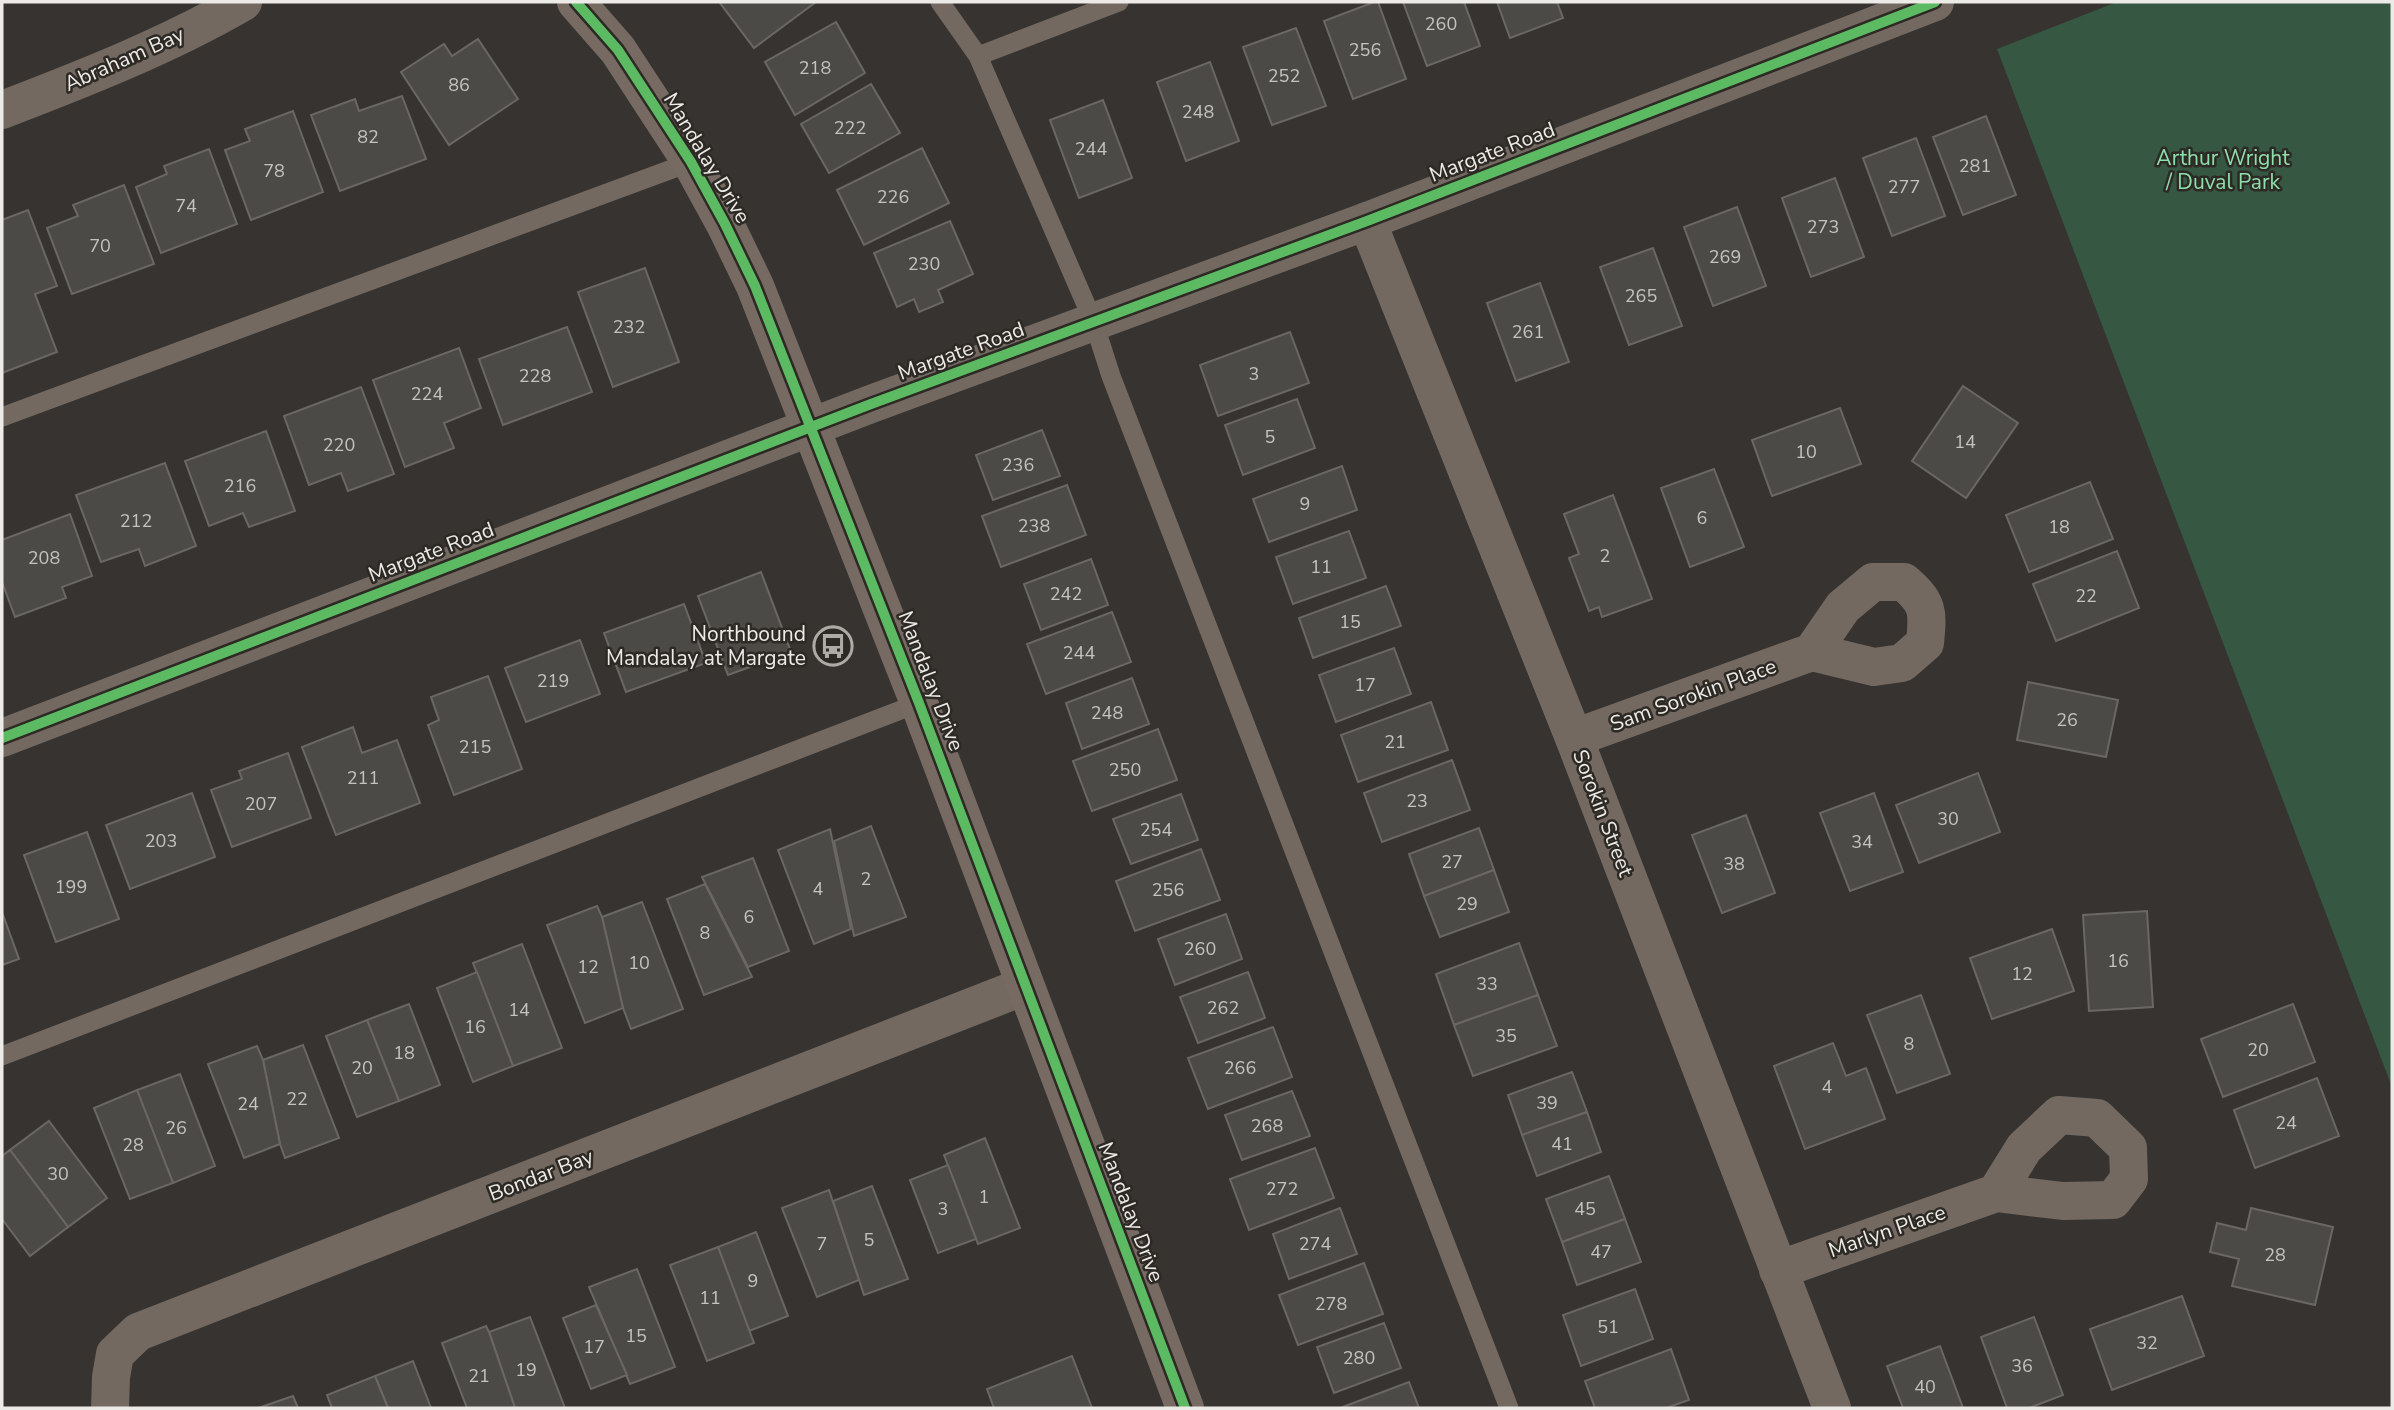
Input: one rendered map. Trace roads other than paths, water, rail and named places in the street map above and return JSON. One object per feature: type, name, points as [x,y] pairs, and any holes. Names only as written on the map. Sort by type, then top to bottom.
[{"type":"street","name":"Abraham Bay","points":[[2,110],[207,23],[243,2]]},
{"type":"street","name":"Mandalay Drive","points":[[576,2],[618,50],[691,162],[726,224],[755,286],[919,703],[1185,1408]]},
{"type":"street","name":"Margate Road","points":[[2,738],[810,428],[1367,221],[1935,2]]},
{"type":"street","name":"Sorokin Street","points":[[1367,221],[1574,738],[1832,1408]]},
{"type":"street","name":"Sam Sorokin Place","points":[[1574,738],[1812,652]]},
{"type":"street","name":"Bondar Bay","points":[[110,1408],[115,1354],[138,1332],[1025,986]]},
{"type":"street","name":"Marlyn Place","points":[[1778,1269],[1996,1193]]},
{"type":"lane","points":[[940,2],[978,56],[1094,323],[1111,376],[1509,1408]]},
{"type":"lane","points":[[978,56],[1119,2]]},
{"type":"lane","points":[[2,417],[691,162]]},
{"type":"lane","points":[[2,1056],[919,703]]},
{"type":"place","name":"Northbound Mandalay at Margate","points":[[833,646]]},
{"type":"park label","name":"Arthur Wright / Duval Park","points":[[2223,170]]}]
